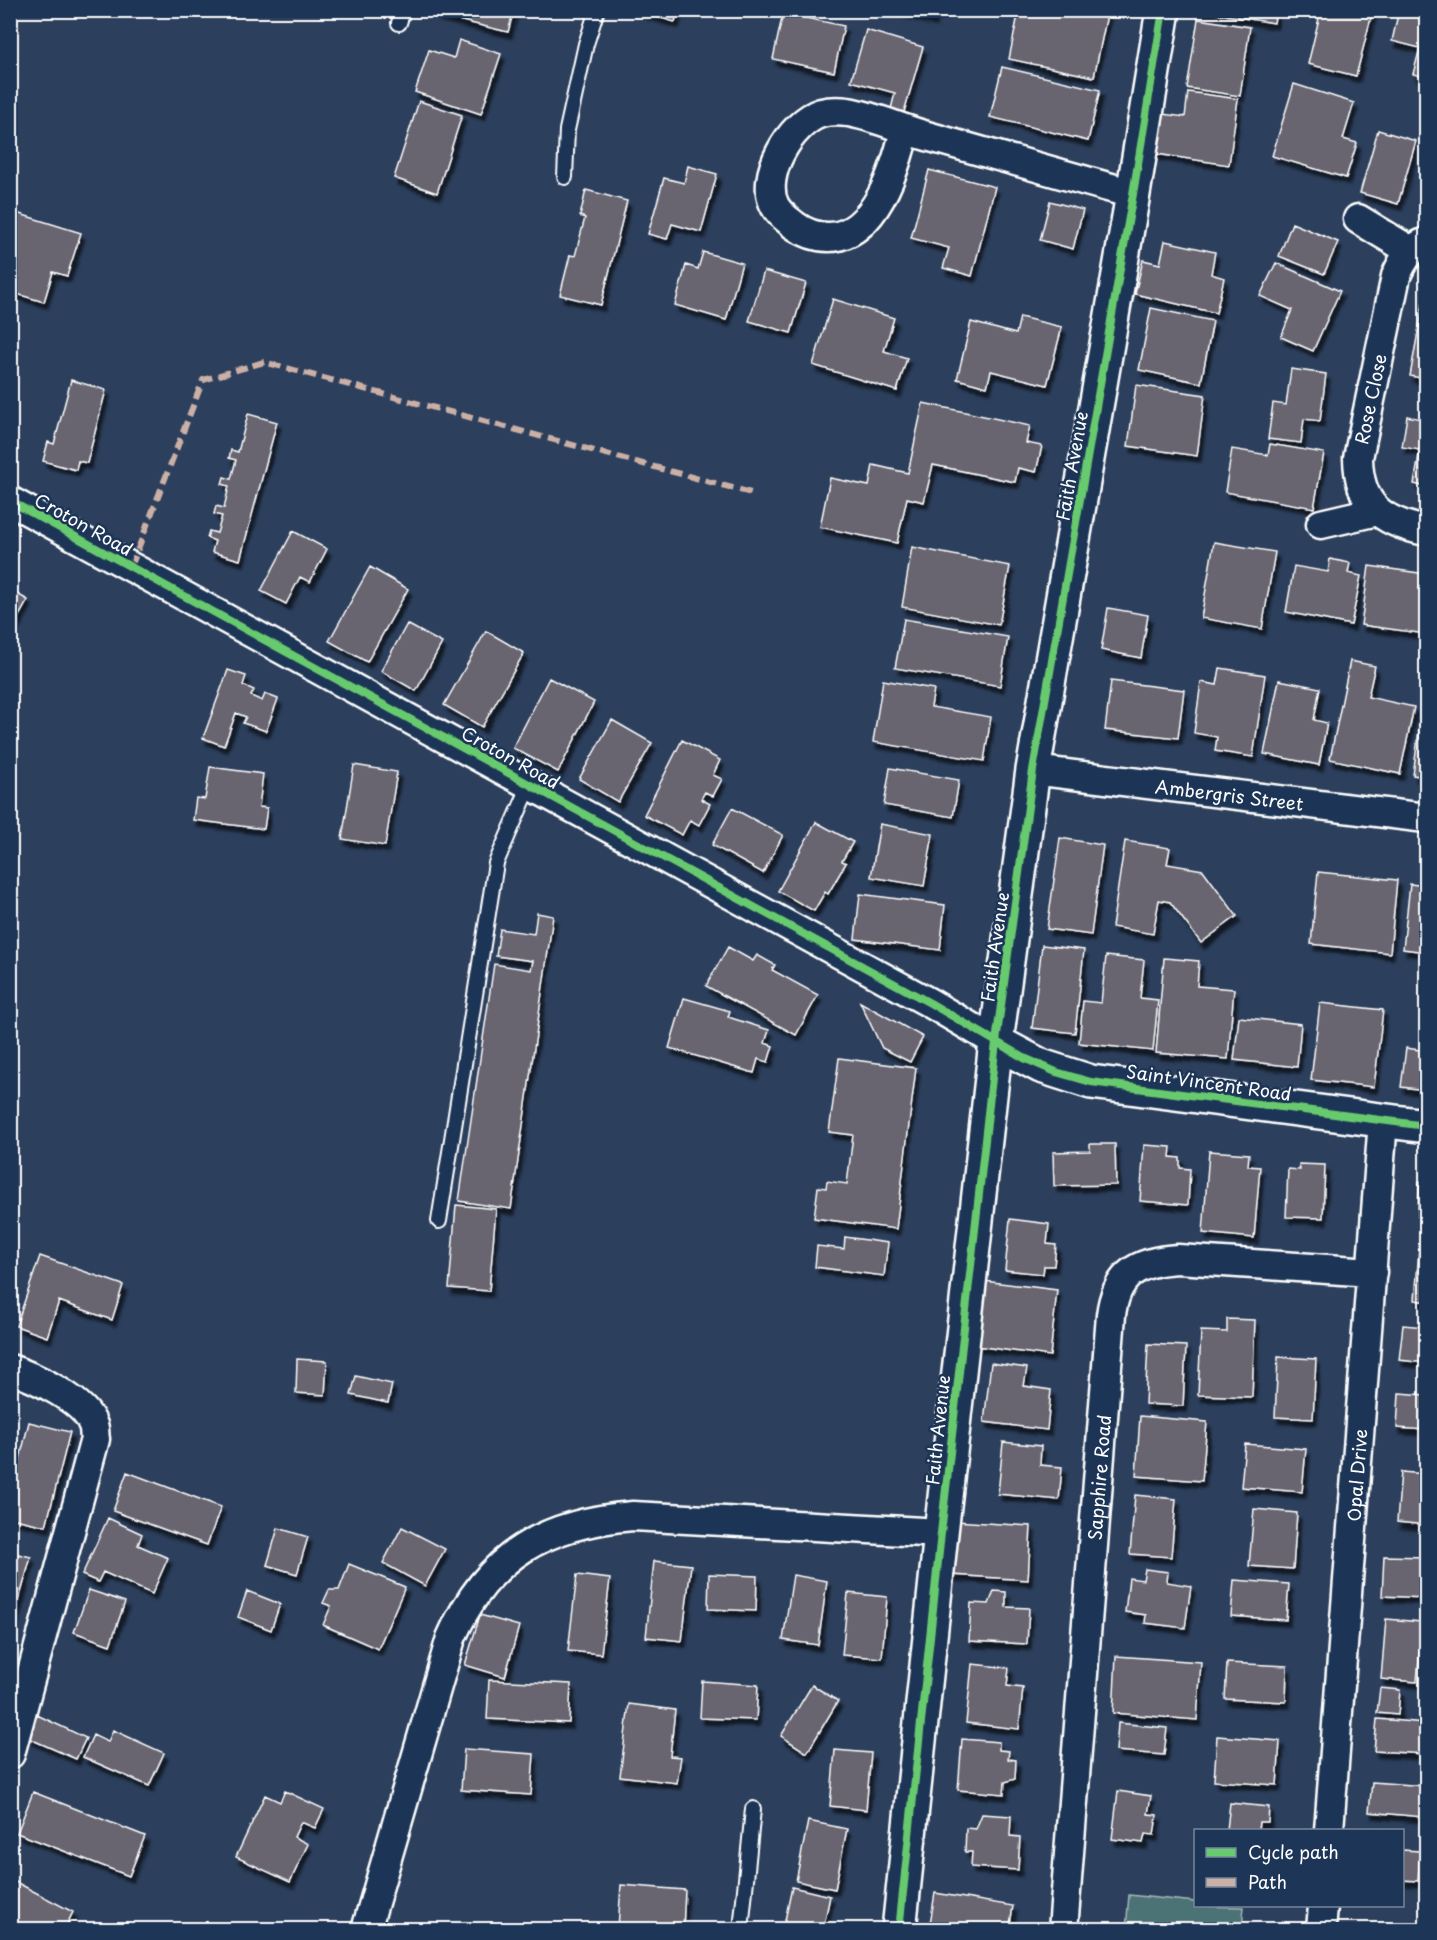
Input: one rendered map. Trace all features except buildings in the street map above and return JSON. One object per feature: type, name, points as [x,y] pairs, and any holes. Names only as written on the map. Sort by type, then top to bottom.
[{"type":"street","name":"Faith Avenue","points":[[899,1929],[940,1533],[996,1042],[1033,770],[1163,10]]},
{"type":"street","points":[[905,130],[889,182],[865,221],[851,231],[835,237],[819,237],[803,232],[775,207],[770,191],[772,173],[780,154],[796,128],[821,113],[846,112],[1133,194]]},
{"type":"street","points":[[1358,219],[1419,246]]},
{"type":"street","name":"Rose Close","points":[[1377,511],[1370,505],[1362,488],[1358,458],[1394,285],[1401,266],[1419,246]]},
{"type":"street","name":"Croton Road","points":[[10,501],[930,1003],[996,1042]]},
{"type":"street","points":[[1321,524],[1377,511],[1394,522],[1426,531]]},
{"type":"street","name":"Ambergris Street","points":[[1033,770],[1426,818]]},
{"type":"street","name":"Saint Vincent Road","points":[[996,1042],[1041,1066],[1090,1082],[1426,1126]]},
{"type":"street","name":"Opal Drive","points":[[1329,1829],[1383,1120]]},
{"type":"street","name":"Sapphire Road","points":[[1063,1929],[1111,1315],[1117,1289],[1125,1277],[1135,1269],[1160,1260],[1178,1259],[1371,1272]]},
{"type":"street","points":[[10,1370],[47,1384],[66,1396],[90,1419],[95,1439],[10,1754]]},
{"type":"street","points":[[366,1929],[451,1638],[462,1613],[479,1588],[498,1567],[520,1550],[546,1535],[575,1526],[603,1518],[633,1516],[940,1533]]},
{"type":"street","points":[[1321,1929],[1323,1907]]},
{"type":"lane","points":[[565,177],[567,130],[586,44],[597,10]]},
{"type":"lane","points":[[439,1221],[496,863],[530,785]]},
{"type":"lane","points":[[741,1929],[753,1809]]},
{"type":"green space","points":[[1129,1895],[1194,1902],[1194,1907],[1244,1907],[1242,1929],[1126,1929]]},
{"type":"marked path","points":[[131,567],[203,380],[264,362],[755,494]]},
{"type":"cycle path","points":[[899,1930],[996,1042],[1033,770],[1163,10]]},
{"type":"cycle path","points":[[10,501],[930,1003],[1024,1058],[1056,1072],[1091,1082],[1426,1126]]}]
